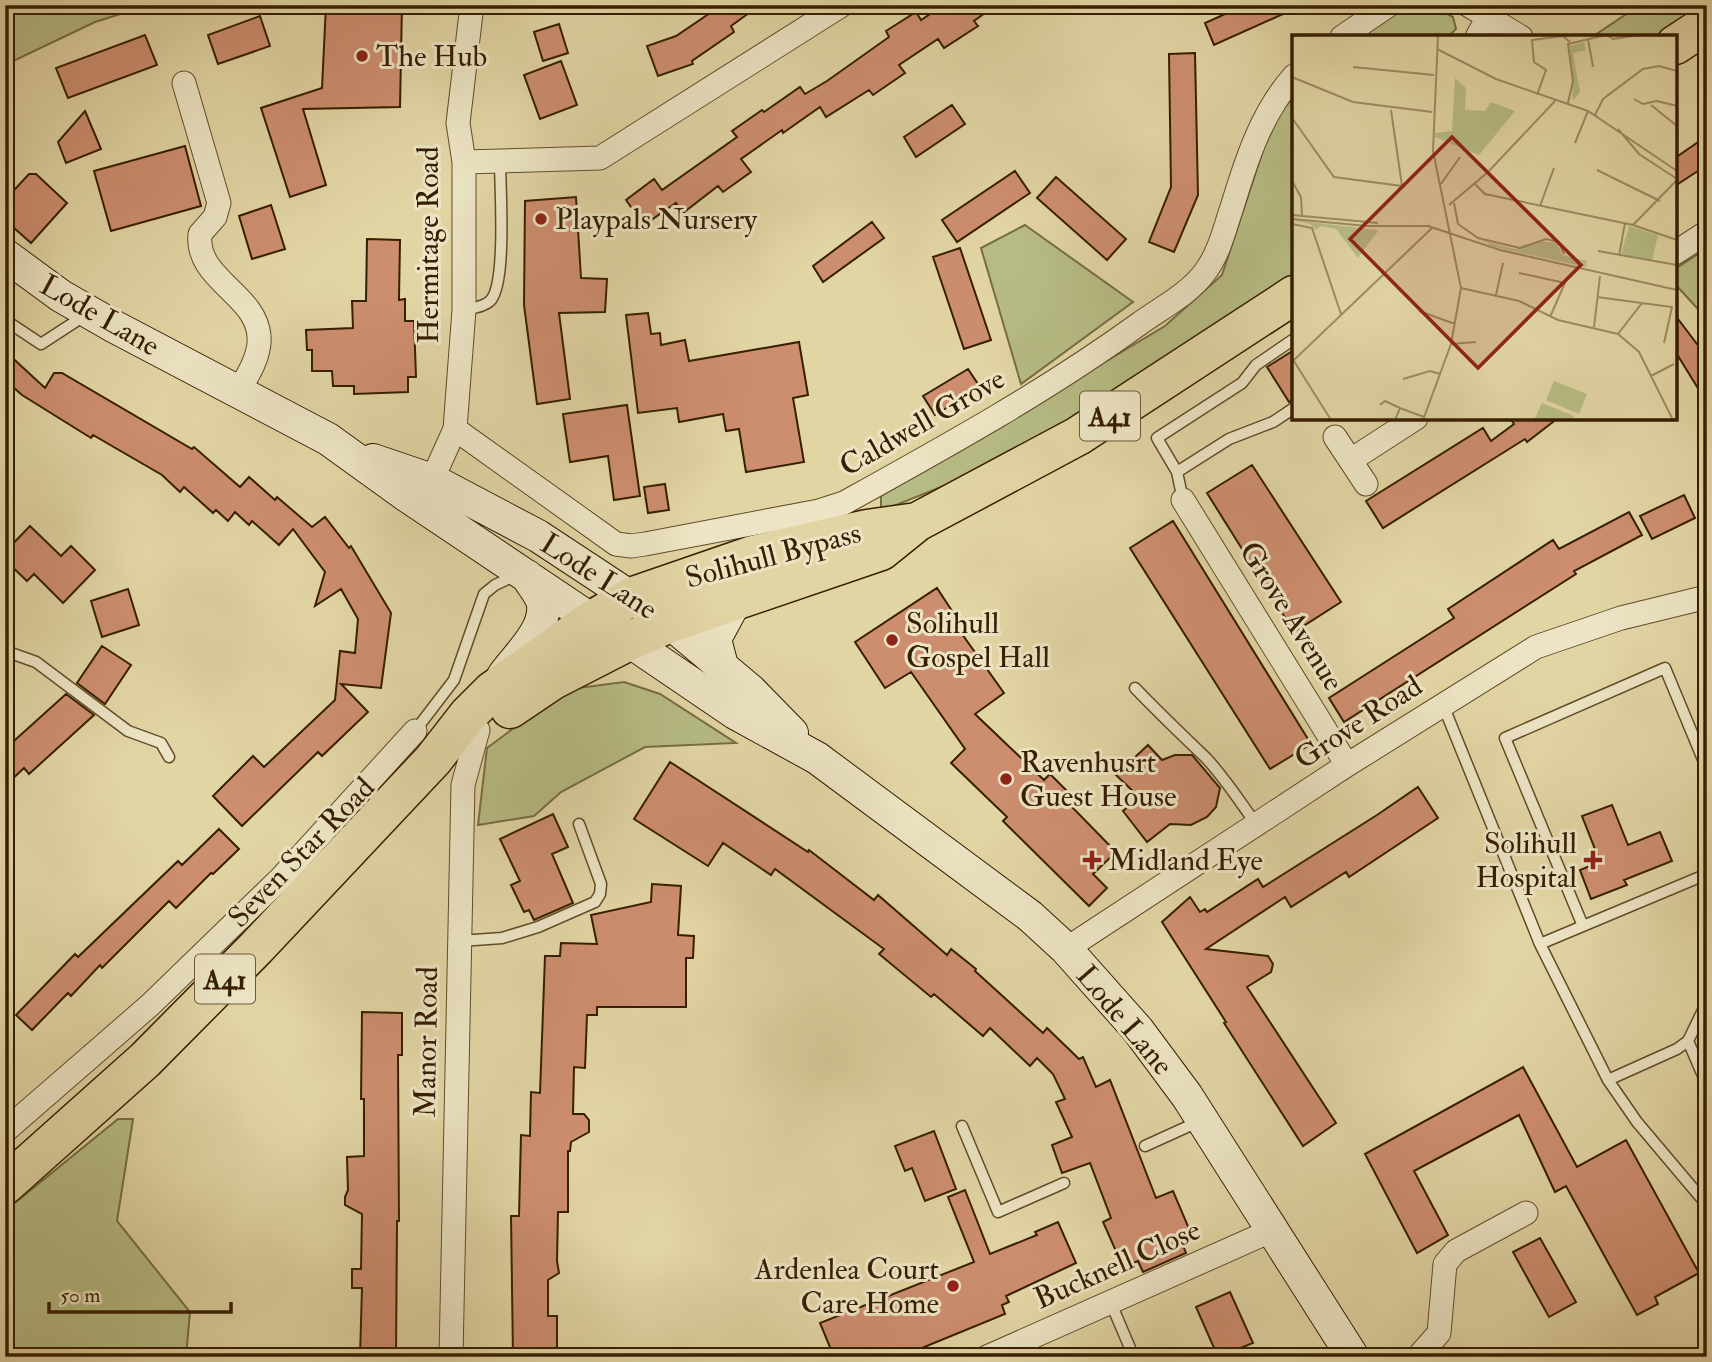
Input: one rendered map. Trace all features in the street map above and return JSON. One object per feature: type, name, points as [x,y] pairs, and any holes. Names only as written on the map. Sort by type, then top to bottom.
[{"type":"highway","points":[[1677,44],[1707,24]]},
{"type":"highway","name":"Solihull Bypass","points":[[670,623],[881,551],[917,522],[1078,436],[1292,296]]},
{"type":"highway","name":"Solihull Bypass","points":[[631,597],[753,555],[867,529],[917,522]]},
{"type":"highway","name":"Seven Star Road","points":[[18,1175],[145,1060],[256,948],[424,746],[468,715],[492,691],[592,620],[631,597]]},
{"type":"highway","name":"Seven Star Road","points":[[424,746],[478,730],[553,680],[670,623]]},
{"type":"main road","name":"Lode Lane","points":[[5,255],[61,296],[89,312],[328,439],[407,496],[592,620],[629,641],[736,713],[817,758],[991,886],[1066,949],[1138,1030],[1202,1120],[1353,1357]]},
{"type":"main road","name":"Lode Lane","points":[[345,450],[432,480],[538,536],[670,623],[750,690],[817,758]]},
{"type":"main road","points":[[492,691],[539,628],[542,618],[543,603],[524,574]]},
{"type":"main road","points":[[722,666],[715,639],[736,600]]},
{"type":"street","name":"Hermitage Road","points":[[432,480],[455,429],[464,310],[464,162],[458,123],[472,5]]},
{"type":"street","points":[[464,162],[600,158],[842,5]]},
{"type":"street","points":[[1345,35],[1389,5]]},
{"type":"street","points":[[1468,5],[1482,27],[1513,35]]},
{"type":"street","name":"Caldwell Grove","points":[[455,429],[616,544],[645,544],[819,511],[844,503],[991,421],[1103,351],[1194,285],[1218,250],[1266,112],[1292,79]]},
{"type":"street","points":[[184,83],[218,192],[219,203],[215,217],[200,234],[203,260],[251,314],[260,335],[250,372],[238,392]]},
{"type":"street","points":[[1677,252],[1707,232]]},
{"type":"street","points":[[1351,460],[1413,420]]},
{"type":"street","points":[[1335,437],[1366,484]]},
{"type":"street","name":"Grove Avenue","points":[[1184,500],[1347,765]]},
{"type":"street","name":"Grove Road","points":[[1066,949],[1347,765],[1536,647],[1620,618],[1707,597]]},
{"type":"street","name":"Manor Road","points":[[451,1357],[463,785],[478,730]]},
{"type":"street","name":"Seven Star Road","points":[[18,1175],[5,1133],[150,1005],[281,878],[424,746]]},
{"type":"street","points":[[1418,1357],[1439,1334],[1445,1264],[1456,1251],[1526,1213]]},
{"type":"street","name":"Bucknell Close","points":[[987,1357],[1273,1230]]},
{"type":"lane","points":[[464,310],[488,304],[494,296],[501,252],[500,161]]},
{"type":"lane","points":[[5,320],[41,344],[89,312]]},
{"type":"lane","points":[[1184,500],[1177,472],[1157,438],[1242,383],[1256,365],[1292,340]]},
{"type":"lane","points":[[1177,472],[1229,439],[1273,422],[1292,409]]},
{"type":"lane","name":"Seven Star Road","points":[[424,746],[454,681],[484,594],[495,585],[524,574]]},
{"type":"lane","points":[[5,650],[36,662],[128,731],[161,743],[169,757]]},
{"type":"lane","points":[[1583,926],[1505,738],[1665,668],[1707,769]]},
{"type":"lane","points":[[1135,688],[1206,759],[1231,788],[1256,824]]},
{"type":"lane","points":[[1443,705],[1540,944],[1608,1080],[1637,1122],[1707,1205]]},
{"type":"lane","points":[[460,941],[502,938],[538,927],[595,902],[600,894],[601,884],[579,824]]},
{"type":"lane","points":[[1540,944],[1707,874]]},
{"type":"lane","points":[[1608,1080],[1677,1049],[1688,1041],[1707,1002]]},
{"type":"lane","points":[[1688,1041],[1707,1085]]},
{"type":"lane","points":[[1145,1146],[1202,1120]]},
{"type":"lane","points":[[962,1126],[998,1212],[1064,1183]]},
{"type":"lane","points":[[1698,1196],[1707,1185]]},
{"type":"lane","points":[[1110,1301],[1130,1348],[1130,1357]]},
{"type":"green space","points":[[5,5],[149,5],[95,22],[5,65]]},
{"type":"green space","points":[[1404,5],[1430,5],[1453,17],[1456,29],[1450,35],[1359,35]]},
{"type":"green space","points":[[1640,5],[1707,5],[1661,35],[1595,35]]},
{"type":"green space","points":[[1292,99],[1292,276],[1011,459],[881,511],[881,496],[1165,326],[1222,275],[1273,120]]},
{"type":"green space","points":[[1025,225],[1133,302],[1021,384],[981,248]]},
{"type":"green space","points":[[1698,254],[1707,256],[1707,319],[1677,286],[1677,268]]},
{"type":"green space","points":[[624,682],[660,694],[736,743],[645,747],[561,792],[534,816],[478,825],[487,748],[571,689]]},
{"type":"green space","points":[[118,1119],[133,1119],[117,1221],[190,1312],[186,1357],[5,1357],[5,1211]]},
{"type":"building","name":"The Hub","points":[[326,5],[402,5],[400,107],[303,109],[326,185],[290,197],[261,108],[322,88]]},
{"type":"building","points":[[722,5],[760,5],[731,26],[734,32],[692,61],[693,64],[658,76],[647,46],[676,36]]},
{"type":"building","points":[[944,5],[996,5],[974,21],[978,26],[944,48],[938,39],[899,65],[905,73],[873,95],[869,90],[826,117],[820,107],[783,133],[782,130],[741,159],[751,172],[723,192],[718,186],[683,213],[676,203],[644,225],[626,200],[654,179],[662,190],[737,137],[732,131],[762,110],[764,112],[800,87],[805,94],[827,81],[889,37],[886,31],[916,12],[921,20]]},
{"type":"building","points":[[1245,5],[1303,5],[1214,45],[1205,23]]},
{"type":"building","points":[[260,16],[270,46],[218,64],[208,35]]},
{"type":"building","points":[[559,24],[568,53],[543,61],[534,32]]},
{"type":"building","points":[[145,35],[157,65],[68,98],[56,68]]},
{"type":"building","points":[[1195,53],[1198,195],[1174,252],[1149,242],[1171,187],[1169,54]]},
{"type":"building","points":[[561,61],[577,105],[540,119],[524,75]]},
{"type":"building","points":[[952,105],[965,124],[916,157],[904,137]]},
{"type":"building","points":[[85,111],[101,149],[66,163],[58,142]]},
{"type":"building","points":[[1707,136],[1707,165],[1677,185],[1677,157]]},
{"type":"building","points":[[185,146],[201,206],[111,231],[94,171]]},
{"type":"building","points":[[1015,171],[1030,193],[957,242],[942,220]]},
{"type":"building","points":[[29,174],[36,174],[67,203],[31,243],[5,220],[5,200]]},
{"type":"building","points":[[1056,177],[1126,239],[1107,260],[1037,198]]},
{"type":"building","points":[[576,197],[581,278],[607,279],[605,312],[559,313],[570,399],[537,404],[524,305],[525,201]]},
{"type":"building","points":[[271,205],[285,249],[252,259],[239,216]]},
{"type":"building","points":[[872,222],[884,238],[823,282],[813,266]]},
{"type":"building","points":[[367,239],[400,240],[399,300],[405,299],[405,321],[414,321],[416,377],[408,377],[408,392],[354,394],[354,386],[333,386],[332,371],[312,371],[312,350],[307,350],[306,330],[353,328],[352,301],[366,301]]},
{"type":"building","points":[[960,248],[991,340],[964,349],[933,257]]},
{"type":"building","points":[[648,313],[651,334],[660,333],[661,345],[685,340],[689,361],[799,342],[808,395],[793,398],[804,462],[746,472],[739,429],[726,431],[723,414],[679,422],[677,408],[638,413],[626,315]]},
{"type":"building","points":[[1677,318],[1697,344],[1701,342],[1707,352],[1707,403],[1677,354]]},
{"type":"building","points":[[5,351],[45,388],[54,373],[62,373],[192,449],[194,447],[240,487],[249,477],[312,527],[325,517],[349,548],[351,546],[391,613],[381,688],[341,684],[368,712],[322,756],[318,752],[242,826],[213,796],[253,756],[264,767],[335,700],[340,651],[355,653],[358,619],[341,589],[315,606],[325,572],[293,529],[279,545],[252,521],[249,525],[235,512],[228,521],[216,510],[213,513],[184,487],[180,492],[162,475],[93,435],[91,438],[22,395],[5,380]]},
{"type":"building","points":[[1292,351],[1292,401],[1289,402],[1267,367]]},
{"type":"building","points":[[968,369],[980,387],[935,415],[923,396]]},
{"type":"building","points":[[627,405],[640,496],[614,500],[608,456],[570,462],[563,414]]},
{"type":"building","points":[[1511,420],[1555,420],[1527,442],[1525,439],[1383,528],[1366,501],[1483,428],[1491,441],[1514,424]]},
{"type":"building","points":[[1252,465],[1341,602],[1294,632],[1207,493]]},
{"type":"building","points":[[665,484],[669,510],[648,513],[644,487]]},
{"type":"building","points":[[1684,495],[1695,518],[1652,539],[1640,516]]},
{"type":"building","points":[[1629,512],[1642,535],[1574,571],[1576,574],[1344,722],[1329,698],[1454,618],[1448,609],[1553,540],[1559,549]]},
{"type":"building","points":[[1173,521],[1311,744],[1270,769],[1130,548]]},
{"type":"building","points":[[30,526],[61,556],[71,546],[95,570],[63,603],[34,574],[27,581],[5,560],[5,552]]},
{"type":"building","points":[[937,588],[956,617],[952,620],[1004,693],[975,714],[1044,780],[1050,774],[1076,800],[1071,806],[1116,852],[1093,874],[1107,888],[1089,906],[1003,821],[1007,817],[951,763],[965,749],[911,672],[885,688],[855,642]]},
{"type":"building","points":[[128,589],[139,625],[102,637],[91,601]]},
{"type":"building","points":[[102,646],[131,665],[105,704],[77,683]]},
{"type":"building","points":[[66,694],[94,715],[29,774],[24,768],[5,786],[5,749]]},
{"type":"building","points":[[1148,745],[1162,760],[1175,755],[1192,755],[1220,788],[1216,807],[1207,817],[1191,825],[1170,824],[1147,842],[1123,811],[1139,797],[1116,775]]},
{"type":"building","points":[[670,762],[808,852],[809,850],[874,900],[878,895],[947,955],[951,949],[976,969],[975,971],[1043,1033],[1047,1028],[1079,1059],[1083,1057],[1096,1087],[1110,1080],[1156,1198],[1173,1191],[1193,1238],[1182,1243],[1186,1253],[1143,1272],[1138,1261],[1123,1267],[1103,1222],[1111,1218],[1090,1163],[1062,1173],[1052,1145],[1072,1137],[1056,1102],[1065,1099],[1053,1074],[1037,1058],[1030,1066],[990,1028],[983,1036],[934,994],[931,997],[879,954],[884,949],[775,869],[771,875],[723,843],[708,866],[634,819]]},
{"type":"building","points":[[1418,787],[1438,818],[1349,877],[1346,872],[1291,907],[1285,897],[1206,949],[1268,956],[1273,964],[1271,972],[1247,987],[1336,1123],[1303,1146],[1162,922],[1190,897],[1200,912],[1205,909],[1207,912],[1258,879],[1263,887]]},
{"type":"building","points":[[1612,805],[1628,845],[1660,832],[1672,861],[1624,880],[1627,885],[1591,899],[1580,870],[1600,862],[1582,816]]},
{"type":"building","points":[[553,814],[568,847],[552,854],[573,903],[534,920],[529,910],[524,912],[511,885],[520,881],[500,839]]},
{"type":"building","points":[[219,829],[239,849],[176,908],[169,901],[102,968],[100,965],[71,996],[68,993],[32,1030],[16,1015],[75,954],[78,957],[178,861],[182,865]]},
{"type":"building","points":[[652,884],[681,886],[678,935],[694,936],[693,958],[686,958],[686,1007],[597,1007],[597,1015],[587,1015],[585,1068],[574,1067],[573,1114],[584,1114],[589,1120],[589,1132],[571,1142],[568,1151],[568,1212],[558,1212],[559,1273],[548,1280],[548,1316],[557,1316],[557,1357],[513,1357],[511,1216],[519,1216],[521,1135],[530,1136],[531,1092],[540,1093],[545,956],[560,956],[561,943],[597,944],[591,915],[651,902]]},
{"type":"building","points":[[362,1012],[402,1013],[402,1055],[398,1055],[396,1357],[360,1357],[362,1288],[352,1288],[352,1269],[361,1269],[362,1214],[345,1205],[345,1197],[348,1190],[347,1157],[364,1156],[364,1099],[361,1099]]},
{"type":"building","points":[[1523,1067],[1577,1167],[1626,1140],[1699,1273],[1655,1297],[1658,1304],[1637,1315],[1566,1186],[1555,1192],[1519,1115],[1414,1171],[1448,1235],[1417,1253],[1365,1154]]},
{"type":"building","points":[[934,1131],[956,1189],[925,1201],[912,1168],[905,1171],[895,1146]]},
{"type":"building","name":"Ardenlea Court Care Home","points":[[965,1190],[990,1254],[1037,1235],[1035,1232],[1058,1222],[1076,1263],[1006,1296],[1009,1302],[1002,1305],[1005,1314],[900,1357],[834,1357],[820,1323],[974,1262],[948,1197]]},
{"type":"building","points":[[1540,1238],[1576,1302],[1549,1317],[1513,1252]]},
{"type":"building","points":[[1230,1292],[1253,1343],[1218,1357],[1196,1307]]},
{"type":"place","name":"The Hub","points":[[362,56]]},
{"type":"place","name":"Playpals Nursery","points":[[541,219]]},
{"type":"place","name":"Solihull Gospel Hall","points":[[892,640]]},
{"type":"place","name":"Ravenhusrt Guest House","points":[[1006,779]]},
{"type":"place","name":"Midland Eye","points":[[1092,860]]},
{"type":"place","name":"Solihull Hospital","points":[[1593,860]]},
{"type":"place","name":"Ardenlea Court Care Home","points":[[953,1286]]}]
